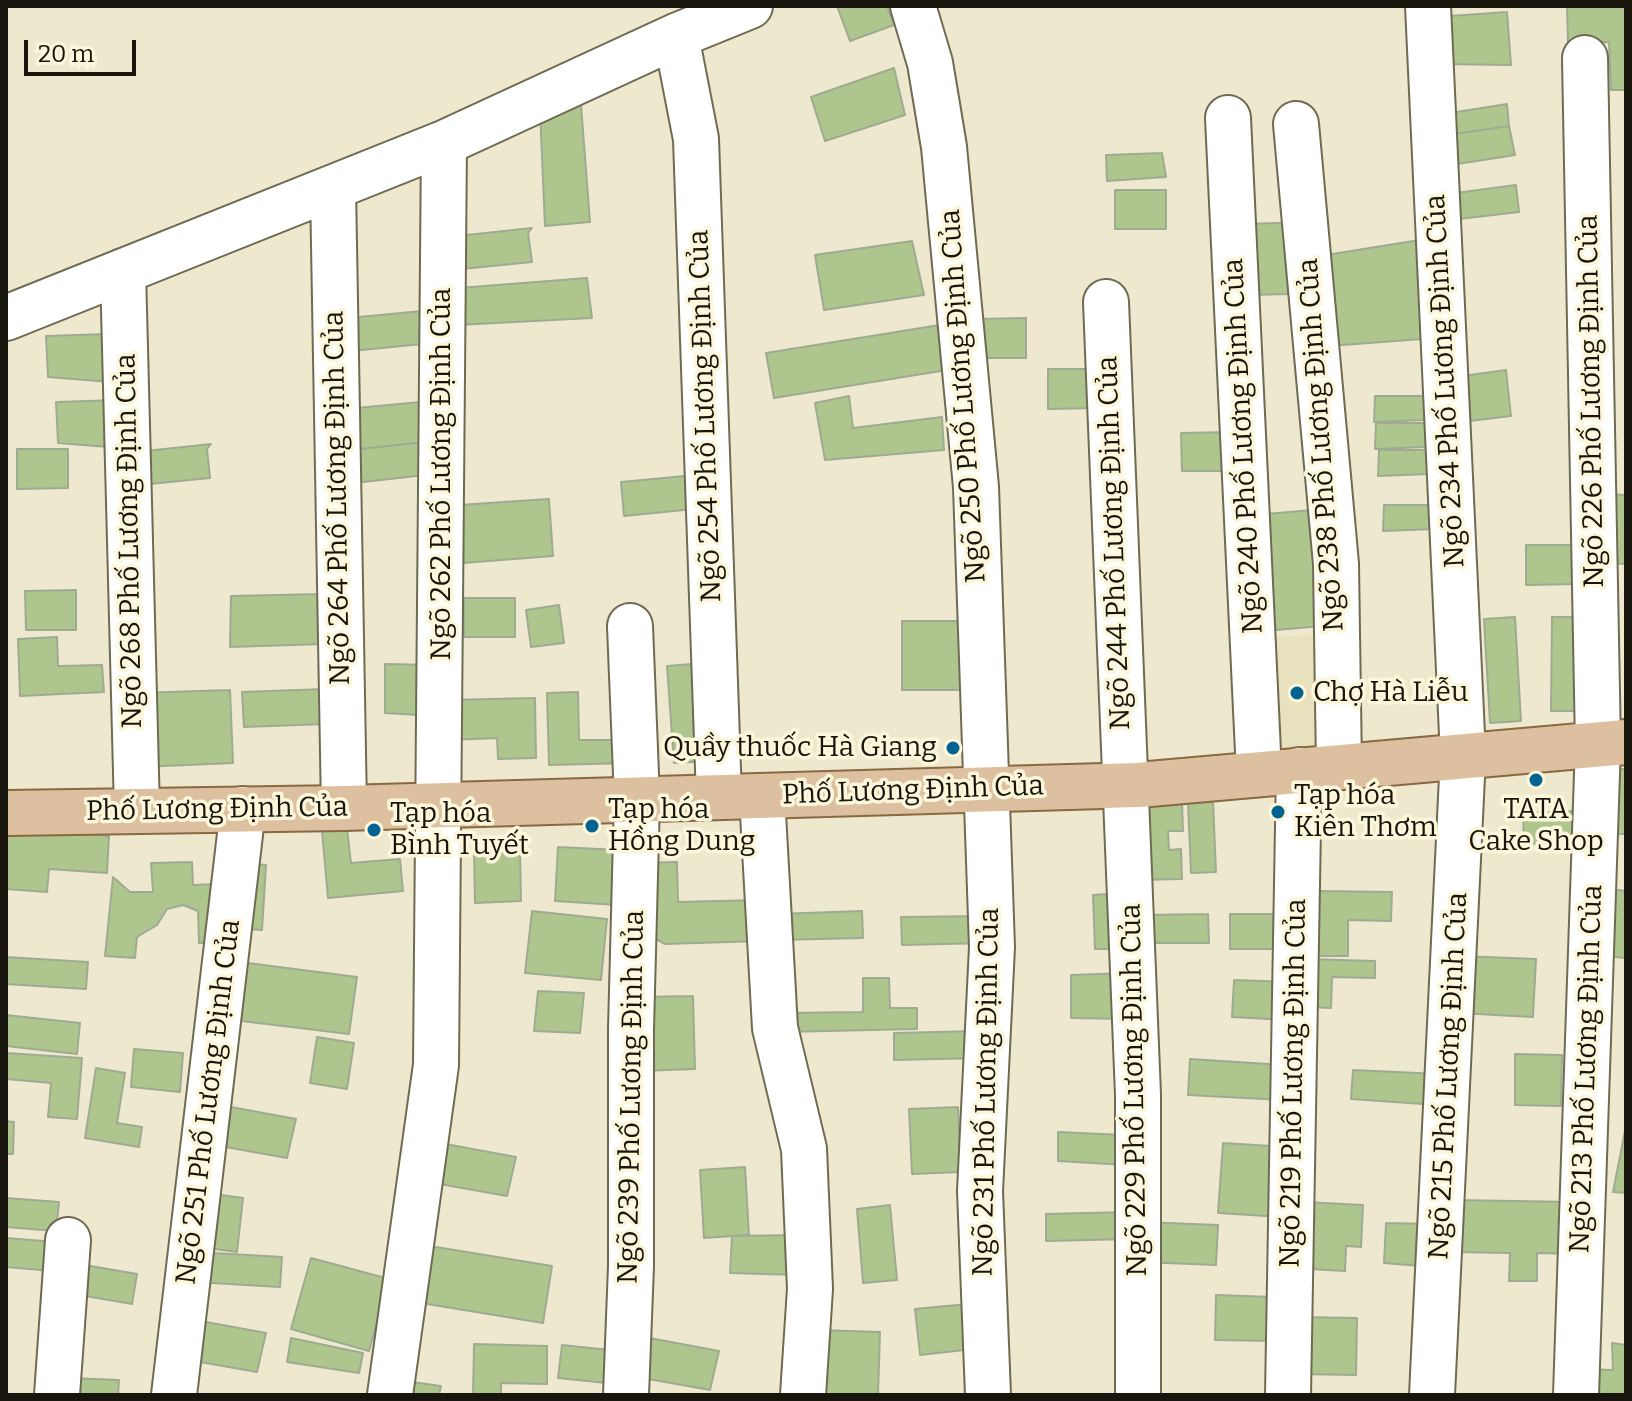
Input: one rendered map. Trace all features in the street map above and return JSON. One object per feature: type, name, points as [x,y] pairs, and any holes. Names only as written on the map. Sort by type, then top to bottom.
[{"type":"main road","name":"Phố Lương Định Của","points":[[6,813],[344,808],[1123,785],[1612,743]]},
{"type":"street","points":[[6,318],[444,143],[676,36],[750,6]]},
{"type":"street","name":"Ngõ 250 Phố Lương Định Của","points":[[913,6],[930,63],[944,147],[973,456],[984,789]]},
{"type":"street","name":"Ngõ 234 Phố Lương Định Của","points":[[1428,6],[1463,756]]},
{"type":"street","name":"Ngõ 254 Phố Lương Định Của","points":[[676,36],[696,139],[719,797]]},
{"type":"street","name":"Ngõ 226 Phố Lương Định Của","points":[[1585,58],[1612,743]]},
{"type":"street","name":"Ngõ 240 Phố Lương Định Của","points":[[1228,118],[1299,770]]},
{"type":"street","name":"Ngõ 238 Phố Lương Định Của","points":[[1296,124],[1336,564],[1299,770]]},
{"type":"street","name":"Ngõ 262 Phố Lương Định Của","points":[[390,1395],[436,1065],[441,805],[444,143]]},
{"type":"street","name":"Ngõ 264 Phố Lương Định Của","points":[[333,188],[344,808]]},
{"type":"street","name":"Ngõ 268 Phố Lương Định Của","points":[[123,271],[137,811]]},
{"type":"street","name":"Ngõ 244 Phố Lương Định Của","points":[[1106,302],[1123,785]]},
{"type":"street","name":"Ngõ 239 Phố Lương Định Của","points":[[626,1395],[631,1266],[631,1029],[637,799],[630,626]]},
{"type":"street","name":"Ngõ 213 Phố Lương Định Của","points":[[1576,1395],[1612,743]]},
{"type":"street","name":"Ngõ 215 Phố Lương Định Của","points":[[1432,1395],[1463,756]]},
{"type":"street","name":"Ngõ 219 Phố Lương Định Của","points":[[1288,1395],[1299,770]]},
{"type":"street","name":"Ngõ 229 Phố Lương Định Của","points":[[1123,785],[1132,878],[1138,1095],[1138,1395]]},
{"type":"street","name":"Ngõ 231 Phố Lương Định Của","points":[[984,789],[992,947],[980,1191],[988,1395]]},
{"type":"street","points":[[762,796],[775,1028],[804,1149],[810,1289],[803,1395]]},
{"type":"street","name":"Ngõ 251 Phố Lương Định Của","points":[[174,1395],[243,809]]},
{"type":"street","points":[[57,1395],[68,1240]]},
{"type":"shaded area","name":"Chợ Hà Liễu","points":[[1332,634],[1338,747],[1263,751],[1257,638]]},
{"type":"building","points":[[837,6],[887,6],[894,25],[850,41]]},
{"type":"building","points":[[1567,6],[1626,6],[1626,90],[1611,90],[1609,42],[1568,43]]},
{"type":"building","points":[[1507,12],[1511,65],[1440,64],[1436,17]]},
{"type":"building","points":[[894,68],[905,115],[825,141],[811,97]]},
{"type":"building","points":[[580,92],[590,222],[545,226],[540,110]]},
{"type":"building","points":[[1507,104],[1509,126],[1446,135],[1444,114]]},
{"type":"building","points":[[1509,126],[1515,155],[1451,165],[1446,135]]},
{"type":"building","points":[[1162,153],[1166,177],[1107,181],[1106,155]]},
{"type":"building","points":[[1516,185],[1519,212],[1450,220],[1448,194]]},
{"type":"building","points":[[1115,190],[1166,190],[1166,229],[1115,229]]},
{"type":"building","points":[[1310,222],[1291,294],[1248,295],[1246,224]]},
{"type":"building","points":[[532,228],[528,233],[532,262],[452,270],[448,237]]},
{"type":"building","points":[[1432,238],[1436,338],[1302,348],[1295,260]]},
{"type":"building","points":[[912,241],[924,295],[824,310],[815,255]]},
{"type":"building","points":[[587,278],[592,318],[457,325],[459,288]]},
{"type":"building","points":[[433,310],[432,343],[352,351],[348,318]]},
{"type":"building","points":[[1026,318],[1026,358],[975,358],[975,319]]},
{"type":"building","points":[[946,324],[953,369],[774,398],[766,353]]},
{"type":"building","points":[[109,334],[111,382],[48,377],[46,336]]},
{"type":"building","points":[[1048,369],[1099,369],[1099,408],[1048,409]]},
{"type":"building","points":[[1506,370],[1511,416],[1461,422],[1455,377]]},
{"type":"building","points":[[849,396],[853,428],[942,417],[944,450],[825,460],[815,403]]},
{"type":"building","points":[[1375,396],[1425,396],[1426,420],[1374,422]]},
{"type":"building","points":[[119,400],[121,448],[58,443],[56,402]]},
{"type":"building","points":[[431,401],[435,441],[350,450],[346,409]]},
{"type":"building","points":[[1376,423],[1426,423],[1427,447],[1375,449]]},
{"type":"building","points":[[1232,432],[1233,471],[1182,471],[1181,433]]},
{"type":"building","points":[[435,441],[434,474],[354,483],[350,450]]},
{"type":"building","points":[[211,444],[207,449],[210,478],[130,486],[127,453]]},
{"type":"building","points":[[17,449],[68,449],[68,488],[17,489]]},
{"type":"building","points":[[1379,450],[1430,450],[1430,474],[1378,476]]},
{"type":"building","points":[[706,474],[704,508],[624,516],[621,482]]},
{"type":"building","points":[[1600,494],[1626,495],[1626,564],[1599,563]]},
{"type":"building","points":[[549,499],[553,556],[463,563],[459,505]]},
{"type":"building","points":[[1384,505],[1435,505],[1435,529],[1383,531]]},
{"type":"building","points":[[1324,509],[1334,625],[1264,631],[1254,515]]},
{"type":"building","points":[[1526,545],[1576,545],[1577,584],[1526,585]]},
{"type":"building","points":[[76,590],[76,630],[26,630],[25,591]]},
{"type":"building","points":[[321,594],[324,644],[230,647],[231,596]]},
{"type":"building","points":[[464,598],[515,598],[515,637],[464,637]]},
{"type":"building","points":[[559,605],[564,643],[531,647],[526,610]]},
{"type":"building","points":[[1515,617],[1521,721],[1490,723],[1484,619]]},
{"type":"building","points":[[1552,617],[1584,617],[1583,711],[1551,711]]},
{"type":"building","points":[[902,621],[962,621],[962,690],[902,690]]},
{"type":"building","points":[[57,637],[58,666],[102,665],[104,692],[20,696],[18,639]]},
{"type":"building","points":[[704,663],[711,761],[674,763],[667,666]]},
{"type":"building","points":[[385,664],[434,665],[435,716],[385,713]]},
{"type":"building","points":[[325,689],[326,724],[244,727],[242,692]]},
{"type":"building","points":[[230,690],[233,763],[142,767],[139,693]]},
{"type":"building","points":[[578,692],[579,740],[629,740],[630,763],[549,765],[547,693]]},
{"type":"building","points":[[535,698],[536,758],[498,759],[497,738],[448,740],[447,700]]},
{"type":"building","points":[[1601,769],[1626,769],[1626,834],[1602,834]]},
{"type":"building","points":[[1213,801],[1216,872],[1191,873],[1188,802]]},
{"type":"building","points":[[1182,802],[1183,831],[1168,831],[1169,850],[1181,849],[1182,879],[1138,880],[1135,804]]},
{"type":"building","points":[[1579,811],[1580,842],[1524,844],[1523,813]]},
{"type":"building","points":[[347,828],[351,863],[400,859],[403,891],[328,898],[322,831]]},
{"type":"building","points":[[7,829],[109,836],[107,873],[49,869],[47,892],[6,889]]},
{"type":"building","points":[[558,847],[620,850],[617,905],[555,901]]},
{"type":"building","points":[[520,849],[521,901],[475,903],[474,850]]},
{"type":"building","points":[[192,862],[193,885],[217,884],[220,942],[199,943],[198,911],[183,905],[167,909],[157,925],[137,937],[135,958],[105,956],[113,877],[130,892],[153,892],[151,863]]},
{"type":"building","points":[[677,862],[678,902],[760,900],[762,941],[665,944],[654,938],[639,863]]},
{"type":"building","points":[[240,863],[266,865],[262,930],[233,928]]},
{"type":"building","points":[[1609,889],[1626,891],[1626,958],[1604,956]]},
{"type":"building","points":[[1317,891],[1392,892],[1391,921],[1348,920],[1348,956],[1317,956]]},
{"type":"building","points":[[1123,893],[1124,949],[1095,949],[1093,895]]},
{"type":"building","points":[[532,911],[607,919],[601,980],[525,973]]},
{"type":"building","points":[[862,911],[863,938],[778,940],[777,914]]},
{"type":"building","points":[[1208,914],[1209,943],[1144,943],[1144,915]]},
{"type":"building","points":[[1230,914],[1287,914],[1287,949],[1230,949]]},
{"type":"building","points":[[987,916],[987,943],[902,945],[901,917]]},
{"type":"building","points":[[1461,956],[1536,959],[1533,1017],[1458,1013]]},
{"type":"building","points":[[6,957],[88,962],[86,989],[6,984]]},
{"type":"building","points":[[1306,959],[1375,961],[1375,978],[1332,977],[1331,1008],[1305,1007]]},
{"type":"building","points":[[240,962],[357,977],[349,1034],[233,1020]]},
{"type":"building","points":[[1129,973],[1129,1019],[1071,1018],[1071,975]]},
{"type":"building","points":[[863,978],[889,978],[890,1008],[917,1008],[917,1029],[783,1032],[783,1013],[863,1012]]},
{"type":"building","points":[[1234,980],[1290,982],[1288,1020],[1232,1017]]},
{"type":"building","points":[[538,991],[584,993],[580,1033],[534,1031]]},
{"type":"building","points":[[693,996],[695,1069],[639,1071],[637,997]]},
{"type":"building","points":[[6,1015],[80,1023],[77,1054],[6,1046]]},
{"type":"building","points":[[979,1031],[980,1058],[894,1060],[894,1033]]},
{"type":"building","points":[[317,1037],[354,1043],[347,1089],[310,1083]]},
{"type":"building","points":[[134,1049],[183,1053],[180,1092],[131,1087]]},
{"type":"building","points":[[6,1053],[82,1058],[77,1119],[48,1117],[51,1083],[6,1079]]},
{"type":"building","points":[[1515,1054],[1562,1055],[1561,1106],[1515,1105]]},
{"type":"building","points":[[1190,1059],[1284,1065],[1282,1100],[1188,1095]]},
{"type":"building","points":[[96,1068],[125,1073],[117,1123],[142,1127],[139,1147],[85,1138]]},
{"type":"building","points":[[1353,1070],[1439,1074],[1437,1105],[1351,1099]]},
{"type":"building","points":[[220,1105],[296,1119],[287,1158],[214,1145]]},
{"type":"building","points":[[958,1107],[961,1172],[912,1174],[909,1109]]},
{"type":"building","points":[[6,1121],[14,1122],[13,1154],[6,1154]]},
{"type":"building","points":[[1626,1126],[1626,1193],[1613,1192]]},
{"type":"building","points":[[1058,1132],[1145,1136],[1143,1166],[1058,1161]]},
{"type":"building","points":[[440,1143],[516,1157],[507,1196],[434,1183]]},
{"type":"building","points":[[1223,1143],[1287,1147],[1282,1217],[1218,1213]]},
{"type":"building","points":[[745,1167],[749,1235],[704,1238],[700,1170]]},
{"type":"building","points":[[207,1193],[243,1198],[237,1252],[200,1247]]},
{"type":"building","points":[[6,1198],[59,1202],[56,1231],[6,1227]]},
{"type":"building","points":[[1454,1200],[1574,1202],[1572,1254],[1537,1253],[1537,1281],[1509,1281],[1510,1253],[1452,1252]]},
{"type":"building","points":[[1304,1202],[1363,1205],[1361,1247],[1346,1246],[1345,1271],[1310,1269]]},
{"type":"building","points":[[890,1205],[897,1280],[863,1283],[857,1209]]},
{"type":"building","points":[[1130,1212],[1131,1239],[1046,1241],[1046,1214]]},
{"type":"building","points":[[1142,1222],[1218,1225],[1216,1265],[1141,1262]]},
{"type":"building","points":[[1386,1223],[1432,1224],[1432,1267],[1384,1263]]},
{"type":"building","points":[[800,1235],[798,1275],[730,1273],[732,1236]]},
{"type":"building","points":[[6,1238],[56,1242],[53,1271],[6,1267]]},
{"type":"building","points":[[424,1245],[552,1266],[543,1323],[415,1302]]},
{"type":"building","points":[[196,1252],[282,1257],[280,1287],[195,1282]]},
{"type":"building","points":[[311,1258],[389,1279],[369,1351],[291,1329]]},
{"type":"building","points":[[73,1263],[137,1274],[132,1304],[68,1293]]},
{"type":"building","points":[[1216,1295],[1274,1297],[1274,1341],[1215,1340]]},
{"type":"building","points":[[968,1304],[973,1349],[920,1355],[915,1309]]},
{"type":"building","points":[[1296,1317],[1357,1318],[1356,1375],[1295,1374]]},
{"type":"building","points":[[190,1319],[266,1333],[257,1372],[183,1359]]},
{"type":"building","points":[[817,1330],[880,1332],[878,1395],[815,1395]]},
{"type":"building","points":[[644,1337],[719,1351],[710,1390],[637,1377]]},
{"type":"building","points":[[291,1338],[363,1353],[359,1373],[287,1362]]},
{"type":"building","points":[[1612,1343],[1626,1345],[1626,1395],[1580,1395],[1581,1369],[1613,1370]]},
{"type":"building","points":[[474,1344],[547,1346],[547,1384],[501,1383],[501,1395],[473,1395]]},
{"type":"building","points":[[562,1345],[619,1351],[616,1384],[558,1378]]},
{"type":"building","points":[[70,1378],[119,1380],[118,1395],[68,1395]]},
{"type":"building","points":[[397,1380],[441,1386],[439,1395],[395,1395]]},
{"type":"place","name":"Chợ Hà Liễu","points":[[1297,693]]},
{"type":"place","name":"Quầy thuốc Hà Giang","points":[[953,748]]},
{"type":"place","name":"TATA Cake Shop","points":[[1536,780]]},
{"type":"place","name":"Tạp hóa Kiên Thơm","points":[[1278,812]]},
{"type":"place","name":"Tạp hóa Hồng Dung","points":[[592,826]]},
{"type":"place","name":"Tạp hóa Bình Tuyết","points":[[374,830]]}]
